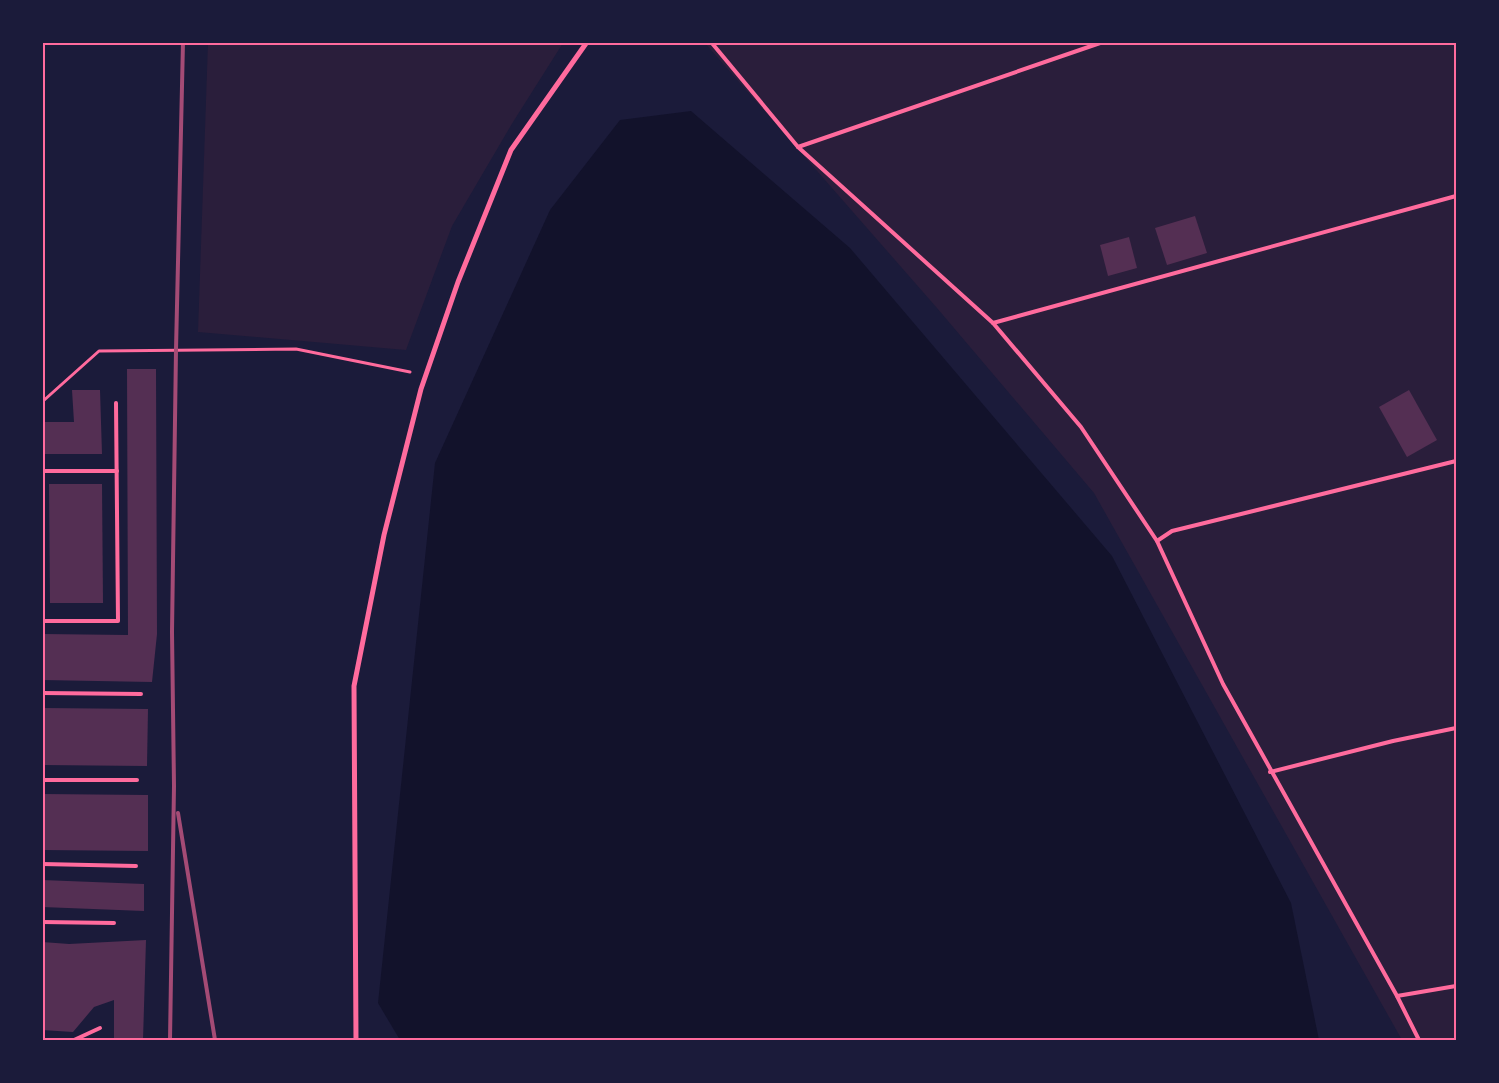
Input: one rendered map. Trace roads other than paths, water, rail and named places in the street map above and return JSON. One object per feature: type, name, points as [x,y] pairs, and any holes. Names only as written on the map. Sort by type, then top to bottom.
[{"type":"street","points":[[356,1040],[354,686],[384,535],[426,376],[458,282],[511,150],[587,42]]},
{"type":"lane","points":[[711,42],[798,147],[992,323],[1081,427],[1157,541],[1223,684],[1270,772],[1397,996],[1419,1040]]},
{"type":"lane","points":[[798,147],[1103,42]]},
{"type":"lane","points":[[992,323],[1456,196]]},
{"type":"lane","points":[[42,621],[118,621],[116,403]]},
{"type":"lane","points":[[1157,541],[1172,531],[1456,461]]},
{"type":"lane","points":[[42,470],[117,471]]},
{"type":"lane","points":[[42,693],[141,694]]},
{"type":"lane","points":[[1270,772],[1393,741],[1456,728]]},
{"type":"lane","points":[[42,780],[137,780]]},
{"type":"lane","points":[[42,864],[136,866]]},
{"type":"lane","points":[[42,922],[114,923]]},
{"type":"lane","points":[[1397,996],[1456,986]]},
{"type":"lane","points":[[74,1040],[100,1028]]},
{"type":"railway","points":[[170,1040],[174,786],[172,632],[183,42]]},
{"type":"railway","points":[[178,813],[215,1040]]}]
